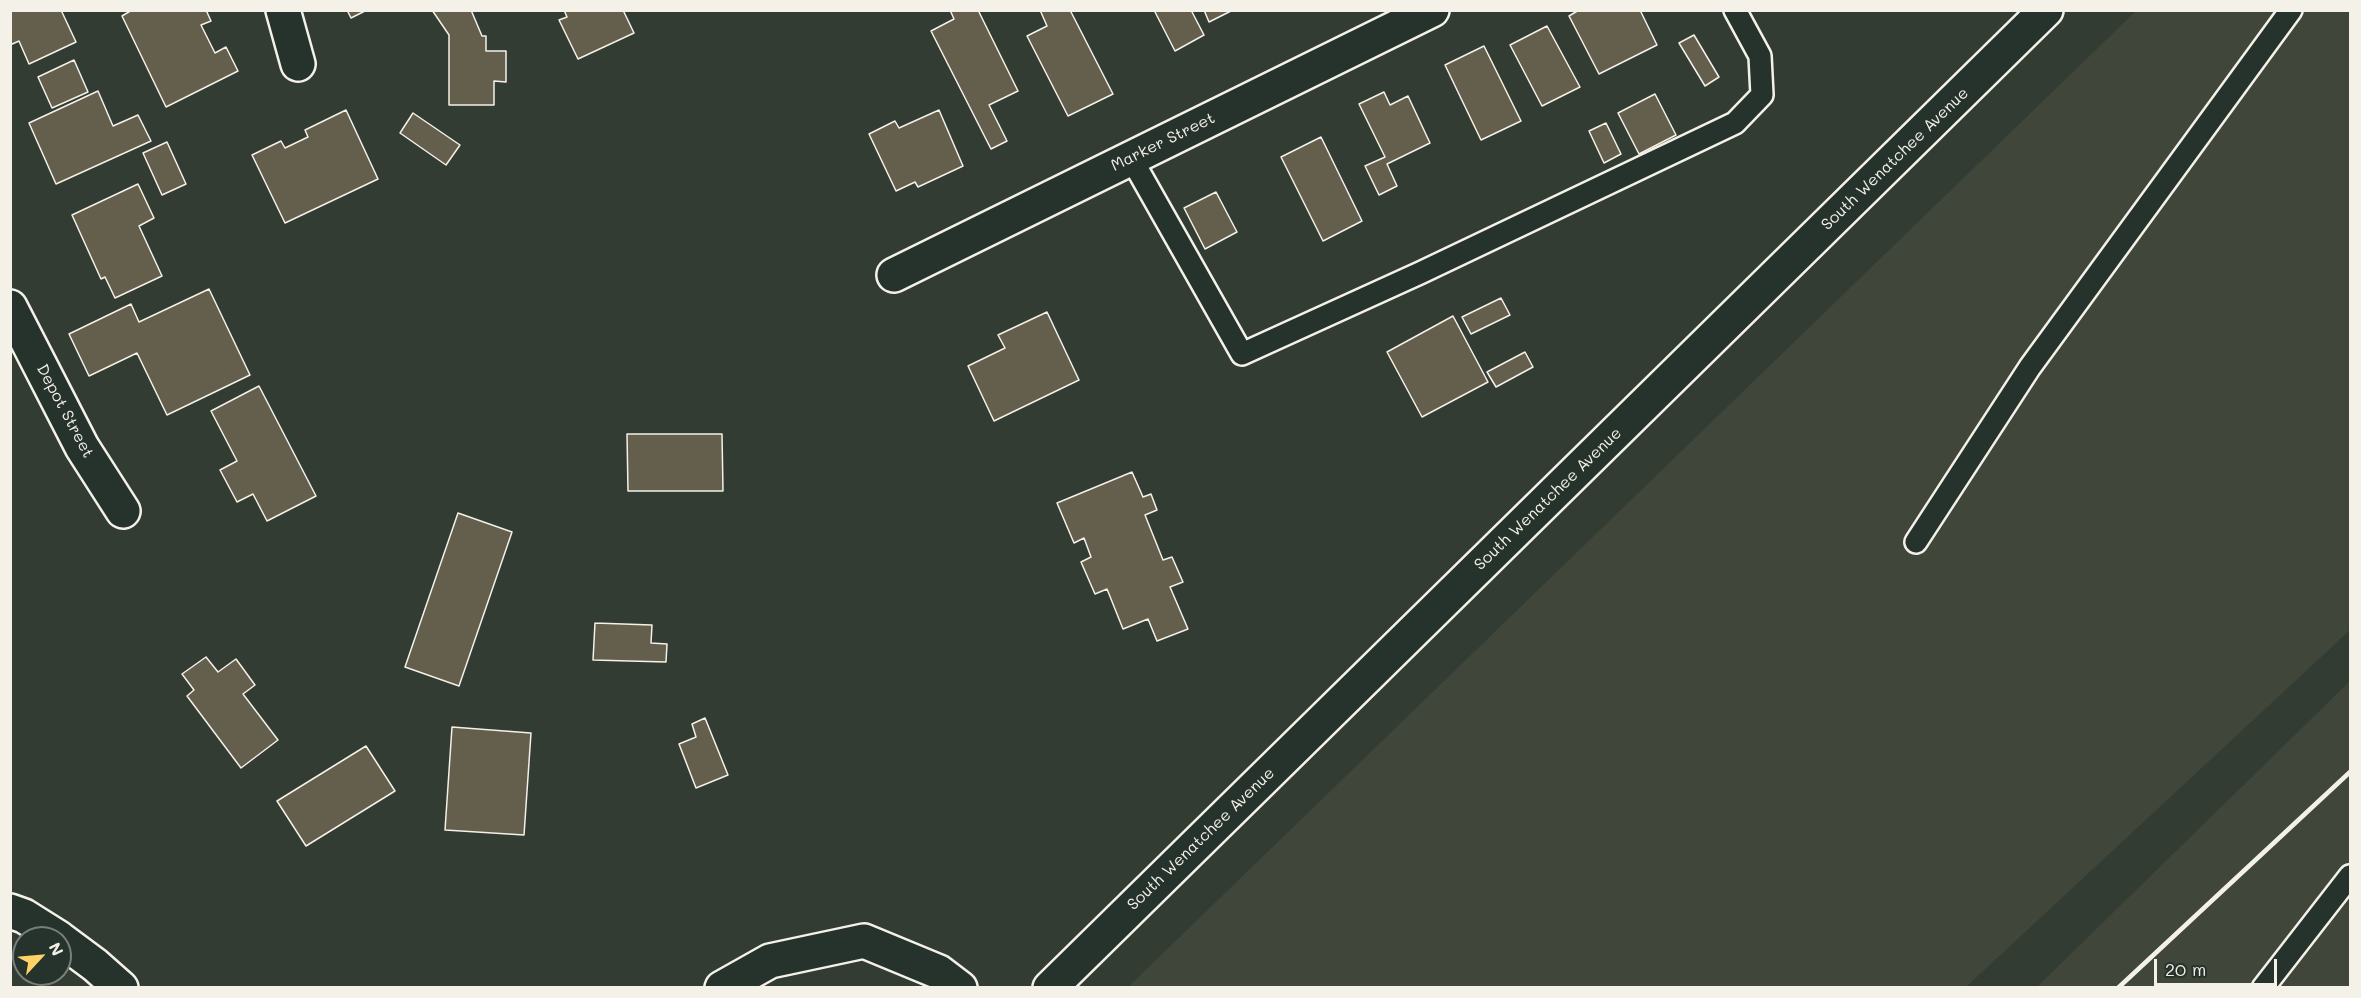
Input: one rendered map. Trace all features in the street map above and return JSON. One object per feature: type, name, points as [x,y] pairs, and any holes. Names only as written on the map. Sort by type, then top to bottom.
[{"type":"main road","points":[[283,10],[298,64]]},
{"type":"main road","name":"Marker Street","points":[[894,275],[1432,10]]},
{"type":"main road","name":"South Wenatchee Avenue","points":[[1050,987],[2046,10]]},
{"type":"main road","name":"Depot Street","points":[[10,307],[82,447],[123,511]]},
{"type":"main road","points":[[10,910],[40,926]]},
{"type":"main road","points":[[722,987],[770,962],[864,941],[939,972],[960,987]]},
{"type":"main road","points":[[72,947],[121,987]]},
{"type":"lane","points":[[1131,158],[1242,354],[1420,273],[1735,123],[1762,95],[1760,56],[1735,10]]},
{"type":"lane","points":[[1916,542],[2030,367],[2291,10]]},
{"type":"lane","points":[[2263,987],[2350,876]]},
{"type":"shaded area","points":[[2136,11],[2350,11],[2350,630],[1966,987],[1127,988]]},
{"type":"shaded area","points":[[2350,681],[2350,987],[2037,987]]},
{"type":"building","points":[[10,10],[61,10],[76,42],[29,64],[19,41],[10,45]]},
{"type":"building","points":[[132,10],[206,10],[211,21],[201,25],[215,53],[226,47],[238,71],[166,107],[122,16]]},
{"type":"building","points":[[347,10],[367,10],[351,18]]},
{"type":"building","points":[[432,10],[471,10],[482,36],[486,36],[486,51],[506,51],[506,82],[494,81],[494,105],[449,105],[449,35]]},
{"type":"building","points":[[564,10],[623,10],[634,33],[578,59],[559,20],[567,17]]},
{"type":"building","points":[[950,10],[978,10],[1018,91],[989,105],[1007,141],[991,149],[931,31],[954,19]]},
{"type":"building","points":[[1040,10],[1070,10],[1113,94],[1068,116],[1027,36],[1047,26]]},
{"type":"building","points":[[1154,10],[1191,10],[1204,35],[1175,51]]},
{"type":"building","points":[[1204,10],[1233,10],[1209,22]]},
{"type":"building","points":[[1579,10],[1640,10],[1657,45],[1599,74],[1569,16]]},
{"type":"building","points":[[1547,26],[1580,87],[1542,106],[1510,45]]},
{"type":"building","points":[[1694,35],[1719,77],[1705,86],[1679,43]]},
{"type":"building","points":[[1484,46],[1521,121],[1481,140],[1445,65]]},
{"type":"building","points":[[74,60],[88,92],[52,108],[38,77]]},
{"type":"building","points":[[98,91],[113,126],[138,115],[151,141],[56,184],[29,123]]},
{"type":"building","points":[[1384,92],[1390,105],[1408,96],[1430,143],[1387,164],[1397,186],[1379,195],[1365,166],[1385,157],[1359,104]]},
{"type":"building","points":[[1655,94],[1676,135],[1639,154],[1618,113]]},
{"type":"building","points":[[346,110],[378,179],[285,223],[252,155],[281,141],[285,148],[308,137],[305,130]]},
{"type":"building","points":[[939,110],[963,166],[918,187],[915,182],[896,191],[869,134],[895,121],[899,128]]},
{"type":"building","points":[[413,113],[460,145],[446,165],[400,133]]},
{"type":"building","points":[[1606,123],[1621,154],[1604,163],[1589,131]]},
{"type":"building","points":[[1321,137],[1362,221],[1323,241],[1281,157]]},
{"type":"building","points":[[167,142],[186,184],[162,195],[143,153]]},
{"type":"building","points":[[138,184],[154,218],[139,226],[162,276],[115,298],[105,277],[101,279],[72,215]]},
{"type":"building","points":[[1216,192],[1237,232],[1205,249],[1184,208]]},
{"type":"building","points":[[209,289],[250,375],[167,415],[137,353],[89,376],[69,334],[131,304],[139,322]]},
{"type":"building","points":[[1501,298],[1510,315],[1471,334],[1462,317]]},
{"type":"building","points":[[1047,312],[1079,380],[994,421],[968,366],[1005,348],[998,335]]},
{"type":"building","points":[[1453,316],[1488,382],[1422,417],[1387,352]]},
{"type":"building","points":[[1525,352],[1533,367],[1496,387],[1487,372]]},
{"type":"building","points":[[259,386],[316,496],[267,521],[253,494],[237,502],[220,470],[237,461],[211,411]]},
{"type":"building","points":[[627,434],[722,434],[723,491],[628,491]]},
{"type":"building","points":[[1132,472],[1143,497],[1151,494],[1157,510],[1145,515],[1163,560],[1172,557],[1183,582],[1170,587],[1188,629],[1157,641],[1148,619],[1123,629],[1107,589],[1095,594],[1081,562],[1091,557],[1084,538],[1074,543],[1057,503]]},
{"type":"building","points":[[458,513],[512,532],[459,686],[405,667]]},
{"type":"building","points":[[595,623],[652,625],[651,643],[667,644],[666,662],[593,660]]},
{"type":"building","points":[[206,657],[218,672],[236,659],[255,685],[243,694],[278,740],[241,768],[187,696],[194,690],[182,674]]},
{"type":"building","points":[[705,718],[728,775],[696,788],[679,744],[696,737],[692,724]]},
{"type":"building","points":[[452,727],[531,733],[524,835],[445,830]]},
{"type":"building","points":[[366,746],[395,791],[306,846],[277,801]]},
{"type":"railway","points":[[2118,988],[2350,772]]}]
